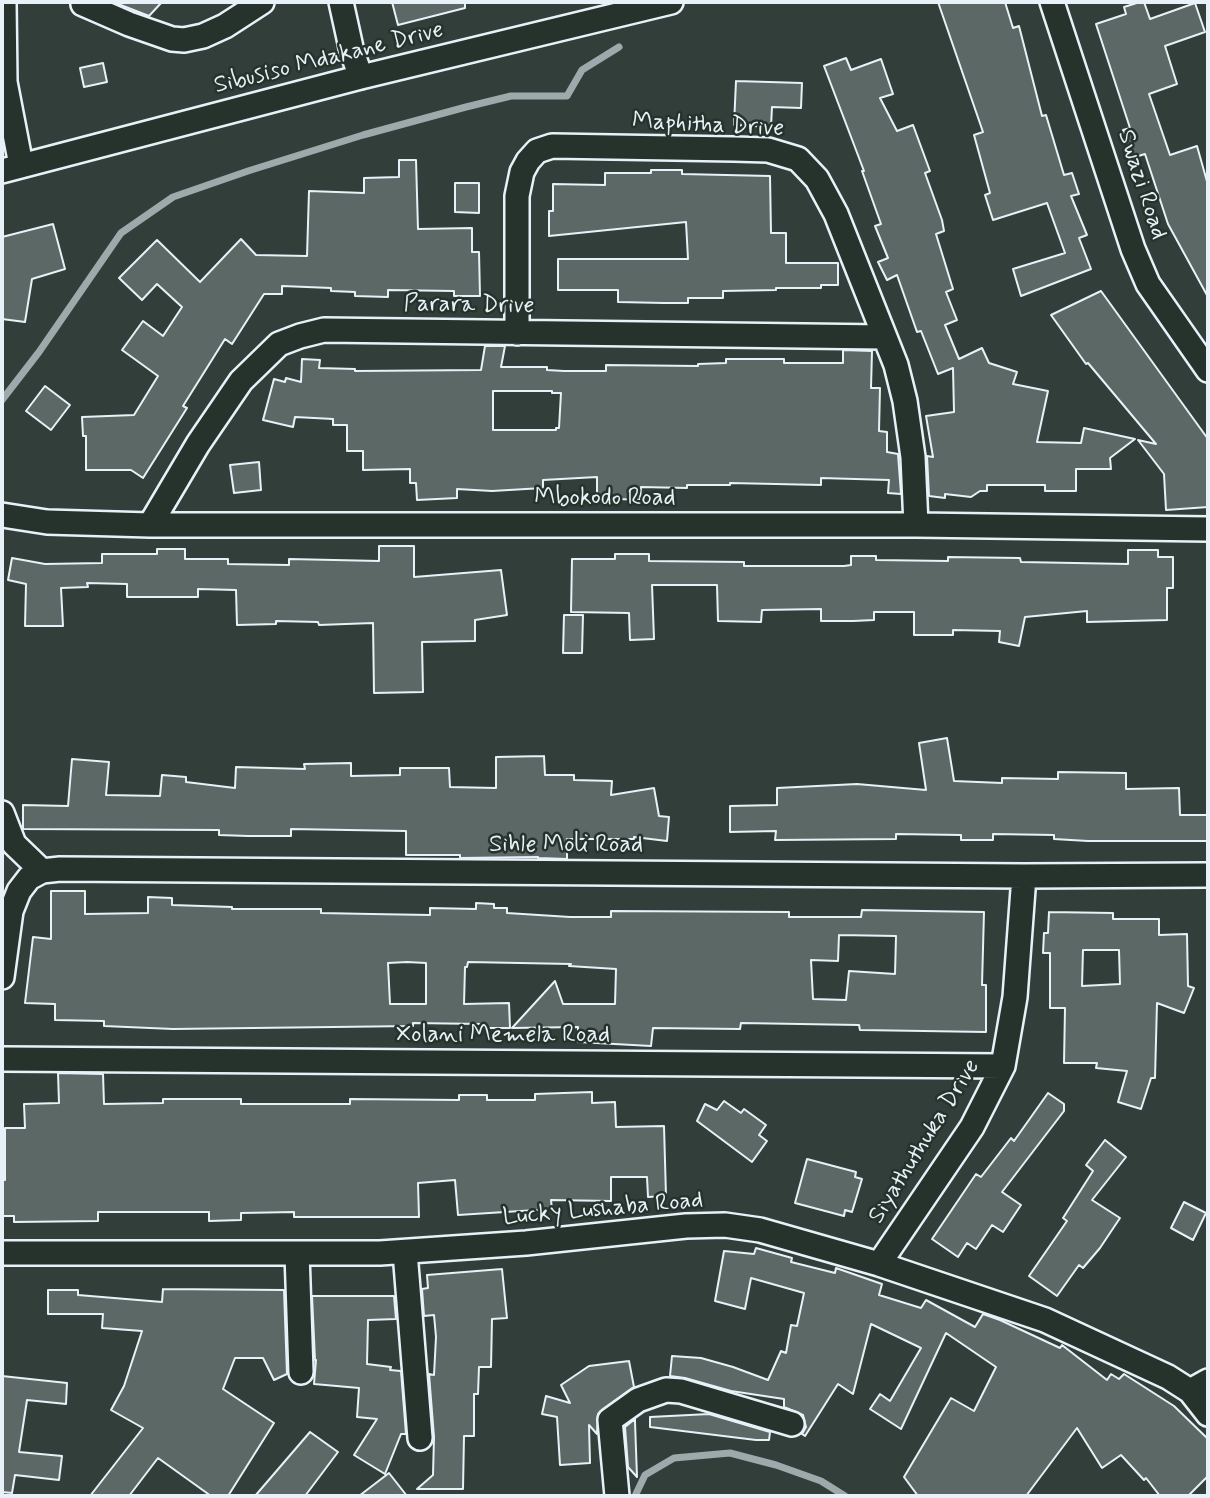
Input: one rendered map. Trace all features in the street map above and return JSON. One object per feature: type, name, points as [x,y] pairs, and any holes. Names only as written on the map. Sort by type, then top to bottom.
[{"type":"street","points":[[4,2],[5,82],[12,168]]},
{"type":"street","points":[[83,4],[129,24],[172,39],[184,40],[203,36],[225,26],[262,2]]},
{"type":"street","points":[[341,2],[352,52],[361,77]]},
{"type":"street","name":"Sibusiso Mdakane Drive","points":[[12,168],[361,77],[671,2]]},
{"type":"street","name":"Swazi Road","points":[[1052,2],[1133,249],[1148,284],[1208,370]]},
{"type":"street","name":"Maphitha Drive","points":[[517,333],[517,197],[522,172],[537,151],[552,146],[768,150],[798,159],[817,179],[836,214],[897,365],[913,457],[916,525]]},
{"type":"street","name":"Parara Drive","points":[[150,525],[198,444],[241,381],[279,344],[300,336],[324,330],[884,337]]},
{"type":"street","name":"Mbokodo Road","points":[[2,515],[47,522],[150,525],[916,525],[1208,529]]},
{"type":"street","points":[[2,813],[14,844],[41,871],[29,878],[19,891],[11,911],[2,977]]},
{"type":"street","name":"Sihle Moli Road","points":[[41,871],[1024,876],[1208,874]]},
{"type":"street","name":"Siyathuthuka Drive","points":[[879,1264],[972,1127],[1003,1066],[1014,997],[1024,876]]},
{"type":"street","name":"Xolani Memela Road","points":[[2,1059],[1003,1066]]},
{"type":"street","name":"Lucky Lushaba Road","points":[[2,1253],[405,1252],[526,1243],[686,1226],[725,1225],[760,1230],[879,1264],[1045,1320],[1168,1377],[1199,1386],[1208,1414]]},
{"type":"street","points":[[405,1252],[420,1438]]},
{"type":"street","points":[[297,1253],[302,1372]]},
{"type":"street","points":[[617,1496],[610,1420],[638,1399],[666,1390],[681,1391],[792,1424]]},
{"type":"building","points":[[113,2],[162,2],[149,16]]},
{"type":"building","points":[[392,2],[465,2],[465,8],[398,25]]},
{"type":"building","points":[[938,2],[1005,2],[1013,28],[1019,26],[1042,116],[1046,115],[1064,175],[1072,173],[1079,194],[1071,196],[1087,235],[1079,238],[1091,269],[1021,296],[1013,269],[1065,253],[1047,203],[993,220],[985,195],[990,193],[974,135],[983,132]]},
{"type":"building","points":[[1144,2],[1150,19],[1195,3],[1205,32],[1165,46],[1177,84],[1149,94],[1170,155],[1197,146],[1208,185],[1208,297],[1168,224],[1145,154],[1132,158],[1123,130],[1130,128],[1096,24],[1126,14],[1124,7]]},
{"type":"building","points":[[846,58],[851,70],[881,59],[893,94],[880,98],[897,131],[913,125],[930,171],[925,173],[942,220],[944,231],[936,234],[953,289],[946,292],[957,320],[945,325],[959,359],[982,348],[989,363],[1017,372],[1013,384],[1048,391],[1037,442],[1081,443],[1084,428],[1135,439],[1110,458],[1111,469],[1076,469],[1076,491],[1045,491],[1045,485],[987,485],[987,491],[980,491],[971,497],[945,494],[945,498],[929,496],[927,456],[933,457],[926,416],[954,412],[953,368],[938,374],[921,331],[917,332],[897,275],[887,280],[878,262],[888,258],[875,226],[881,224],[824,66]]},
{"type":"building","points":[[103,63],[107,82],[84,87],[80,68]]},
{"type":"building","points":[[736,81],[802,83],[801,108],[772,107],[771,127],[734,125]]},
{"type":"building","points":[[399,160],[416,160],[418,229],[472,228],[472,252],[479,252],[480,296],[454,296],[454,291],[388,290],[388,297],[355,296],[355,292],[331,291],[331,288],[282,286],[282,294],[264,294],[232,344],[225,339],[183,406],[187,408],[143,478],[131,470],[86,470],[86,436],[83,436],[82,417],[134,415],[158,376],[122,350],[143,321],[163,336],[182,307],[157,284],[142,300],[119,278],[157,240],[200,282],[241,239],[256,255],[307,256],[309,191],[364,193],[364,178],[399,177]]},
{"type":"building","points":[[651,170],[682,170],[682,174],[770,176],[771,233],[786,233],[786,263],[838,263],[838,285],[821,285],[821,288],[723,291],[723,298],[688,298],[688,303],[618,302],[618,290],[558,290],[558,259],[688,259],[686,222],[549,236],[553,184],[605,185],[605,173],[651,173]]},
{"type":"building","points":[[455,183],[479,183],[479,213],[455,212]]},
{"type":"building","points":[[53,224],[65,269],[32,279],[25,322],[2,319],[2,237]]},
{"type":"building","points":[[1101,291],[1208,439],[1208,507],[1166,510],[1164,474],[1138,440],[1156,444],[1088,363],[1086,364],[1051,315]]},
{"type":"building","points":[[485,346],[505,346],[501,367],[547,367],[547,370],[564,371],[606,371],[606,365],[698,366],[726,363],[726,359],[843,363],[843,350],[872,351],[871,388],[880,388],[879,431],[887,432],[887,452],[898,454],[901,494],[888,493],[889,480],[821,478],[821,485],[730,483],[687,485],[687,488],[641,487],[640,500],[597,498],[597,477],[543,480],[543,488],[492,491],[457,489],[457,498],[417,500],[416,483],[410,483],[410,469],[363,470],[363,451],[347,451],[347,425],[333,425],[333,419],[295,417],[293,427],[263,420],[274,379],[285,382],[286,378],[301,382],[302,359],[320,360],[319,368],[355,371],[481,370]],"holes":[[[493,391],[561,393],[559,428],[556,430],[493,430]]]},
{"type":"building","points":[[45,386],[70,405],[51,430],[26,411]]},
{"type":"building","points":[[259,462],[261,490],[234,493],[230,465]]},
{"type":"building","points":[[379,546],[414,546],[414,577],[501,570],[507,615],[475,620],[475,641],[422,642],[423,692],[374,693],[373,623],[319,625],[318,622],[276,621],[276,624],[237,625],[236,590],[198,589],[198,597],[127,597],[127,584],[87,583],[88,587],[61,588],[63,626],[25,626],[26,584],[8,580],[12,558],[45,564],[102,563],[102,554],[157,554],[157,549],[185,549],[185,559],[228,559],[228,564],[289,565],[289,559],[379,561]]},
{"type":"building","points":[[1128,550],[1158,550],[1158,557],[1173,557],[1173,588],[1167,588],[1167,620],[1087,622],[1087,611],[1025,617],[1019,646],[999,642],[1000,631],[953,630],[953,635],[914,635],[914,612],[874,612],[874,620],[821,621],[821,609],[762,610],[761,622],[718,621],[717,585],[652,585],[654,639],[630,640],[629,613],[571,612],[572,559],[615,559],[615,554],[649,554],[649,561],[744,562],[744,566],[844,566],[851,565],[851,556],[876,556],[876,560],[1020,558],[1021,562],[1128,564]]},
{"type":"building","points":[[564,615],[583,615],[582,653],[563,653]]},
{"type":"building","points":[[947,738],[954,781],[1002,783],[1002,778],[1058,779],[1058,772],[1126,773],[1126,789],[1179,788],[1180,815],[1208,815],[1208,841],[1088,841],[1054,839],[1054,835],[993,834],[993,840],[961,840],[961,835],[896,834],[896,839],[775,840],[776,831],[730,832],[730,806],[777,805],[777,788],[857,784],[926,790],[919,743]]},
{"type":"building","points":[[544,756],[545,775],[574,775],[574,780],[612,781],[611,795],[654,788],[659,816],[669,817],[667,841],[634,837],[567,839],[567,859],[460,858],[460,855],[406,855],[406,831],[291,829],[291,836],[248,836],[219,835],[219,830],[23,829],[23,805],[68,806],[72,759],[109,762],[106,795],[160,796],[162,775],[186,777],[186,782],[235,788],[236,767],[305,769],[304,764],[351,763],[351,776],[400,775],[400,768],[449,768],[450,787],[496,788],[496,757]]},
{"type":"building","points":[[51,891],[85,891],[85,914],[148,913],[148,897],[172,898],[172,905],[232,909],[321,909],[321,913],[371,914],[430,915],[430,908],[476,909],[476,903],[507,908],[507,913],[570,917],[611,917],[611,911],[789,912],[789,917],[861,917],[862,910],[984,912],[982,985],[986,985],[986,1032],[860,1030],[859,1025],[741,1023],[740,1029],[653,1028],[651,1046],[578,1042],[578,1027],[512,1028],[555,981],[563,1004],[615,1004],[616,969],[569,966],[571,964],[468,962],[465,967],[464,1004],[509,1003],[510,1028],[481,1028],[481,1024],[413,1023],[413,1026],[173,1029],[104,1026],[104,1021],[55,1020],[55,1004],[25,1003],[33,937],[51,939]],"holes":[[[839,935],[896,936],[895,974],[849,971],[846,1000],[813,999],[811,960],[838,961]],[[388,963],[426,963],[426,1004],[390,1004]]]},
{"type":"building","points":[[1049,912],[1113,913],[1113,919],[1159,919],[1159,935],[1187,934],[1188,986],[1194,988],[1184,1013],[1157,1003],[1155,1078],[1151,1078],[1141,1109],[1118,1102],[1127,1071],[1096,1068],[1097,1063],[1064,1063],[1065,1008],[1050,1008],[1050,953],[1043,953],[1044,933],[1048,933]],"holes":[[[1083,950],[1119,950],[1120,984],[1082,986]]]},
{"type":"building","points":[[58,1073],[103,1074],[104,1104],[163,1103],[163,1099],[241,1099],[241,1104],[350,1104],[350,1099],[459,1100],[459,1095],[487,1095],[487,1100],[535,1100],[535,1094],[592,1092],[592,1103],[615,1102],[616,1127],[664,1126],[666,1196],[648,1197],[647,1177],[611,1177],[611,1201],[551,1200],[552,1209],[458,1215],[455,1180],[418,1183],[419,1217],[294,1217],[294,1212],[241,1213],[241,1220],[209,1221],[209,1212],[98,1212],[98,1221],[14,1222],[14,1216],[2,1216],[5,1128],[25,1128],[24,1104],[59,1103]]},
{"type":"building","points":[[1048,1093],[1064,1104],[1064,1111],[1002,1192],[1021,1205],[1003,1232],[992,1225],[976,1249],[967,1243],[958,1257],[932,1239],[976,1174],[981,1177],[1011,1138],[1014,1141]]},
{"type":"building","points":[[724,1101],[741,1113],[744,1109],[766,1125],[759,1135],[767,1141],[752,1162],[697,1121],[705,1104],[717,1110]]},
{"type":"building","points":[[1105,1140],[1126,1157],[1092,1200],[1120,1218],[1100,1248],[1083,1268],[1079,1265],[1057,1296],[1029,1276],[1067,1221],[1063,1218],[1093,1171],[1086,1165]]},
{"type":"building","points":[[807,1159],[856,1172],[855,1177],[862,1179],[852,1212],[845,1210],[844,1216],[795,1203]]},
{"type":"building","points":[[1184,1202],[1206,1213],[1193,1240],[1171,1228]]},
{"type":"building","points":[[756,1248],[792,1258],[791,1262],[835,1273],[836,1268],[882,1284],[879,1295],[921,1308],[926,1300],[975,1327],[983,1314],[1000,1320],[1060,1348],[1062,1345],[1107,1380],[1111,1374],[1119,1379],[1124,1374],[1174,1406],[1208,1439],[1208,1476],[1188,1496],[1160,1496],[1146,1478],[1144,1480],[1121,1455],[1102,1468],[1077,1428],[1026,1496],[918,1496],[904,1477],[951,1398],[974,1411],[996,1367],[946,1333],[901,1429],[870,1409],[880,1394],[890,1401],[921,1348],[871,1324],[853,1394],[838,1384],[805,1436],[802,1434],[806,1427],[803,1415],[784,1407],[784,1399],[731,1391],[670,1376],[672,1356],[701,1358],[768,1380],[781,1351],[786,1353],[791,1325],[797,1326],[804,1293],[751,1278],[745,1309],[715,1301],[724,1251],[754,1254]]},
{"type":"building","points":[[502,1269],[507,1318],[492,1319],[491,1367],[479,1367],[478,1394],[474,1394],[474,1436],[464,1436],[463,1489],[417,1489],[433,1475],[434,1437],[429,1374],[434,1375],[436,1337],[434,1315],[424,1316],[422,1289],[428,1288],[427,1275]]},
{"type":"building","points":[[163,1289],[284,1290],[287,1374],[274,1380],[263,1358],[235,1358],[223,1389],[274,1423],[228,1496],[211,1496],[158,1458],[129,1496],[90,1496],[143,1428],[111,1410],[124,1386],[142,1331],[102,1328],[103,1314],[48,1314],[48,1290],[78,1290],[78,1295],[162,1302]]},
{"type":"building","points":[[312,1296],[394,1296],[396,1319],[368,1320],[367,1364],[401,1371],[406,1434],[401,1434],[385,1474],[354,1455],[377,1419],[357,1417],[359,1388],[314,1384],[316,1360]]},
{"type":"building","points":[[629,1361],[634,1387],[598,1414],[597,1434],[589,1425],[590,1463],[560,1465],[557,1417],[542,1414],[546,1396],[570,1403],[561,1385],[589,1366]]},
{"type":"building","points":[[2,1376],[67,1383],[66,1404],[27,1400],[19,1452],[62,1456],[59,1480],[15,1475],[12,1493],[2,1492]]},
{"type":"building","points":[[709,1414],[770,1432],[769,1440],[650,1427],[650,1417]]},
{"type":"building","points":[[635,1419],[637,1477],[628,1467],[625,1427]]},
{"type":"building","points":[[310,1432],[338,1452],[305,1496],[255,1496]]},
{"type":"building","points":[[389,1473],[407,1496],[359,1496]]},
{"type":"waterway","points":[[2,400],[39,352],[121,233],[173,197],[363,135],[466,107],[511,96],[567,96],[582,70],[619,47]]},
{"type":"waterway","points":[[635,1496],[645,1475],[674,1458],[730,1453],[821,1481],[845,1496]]}]
